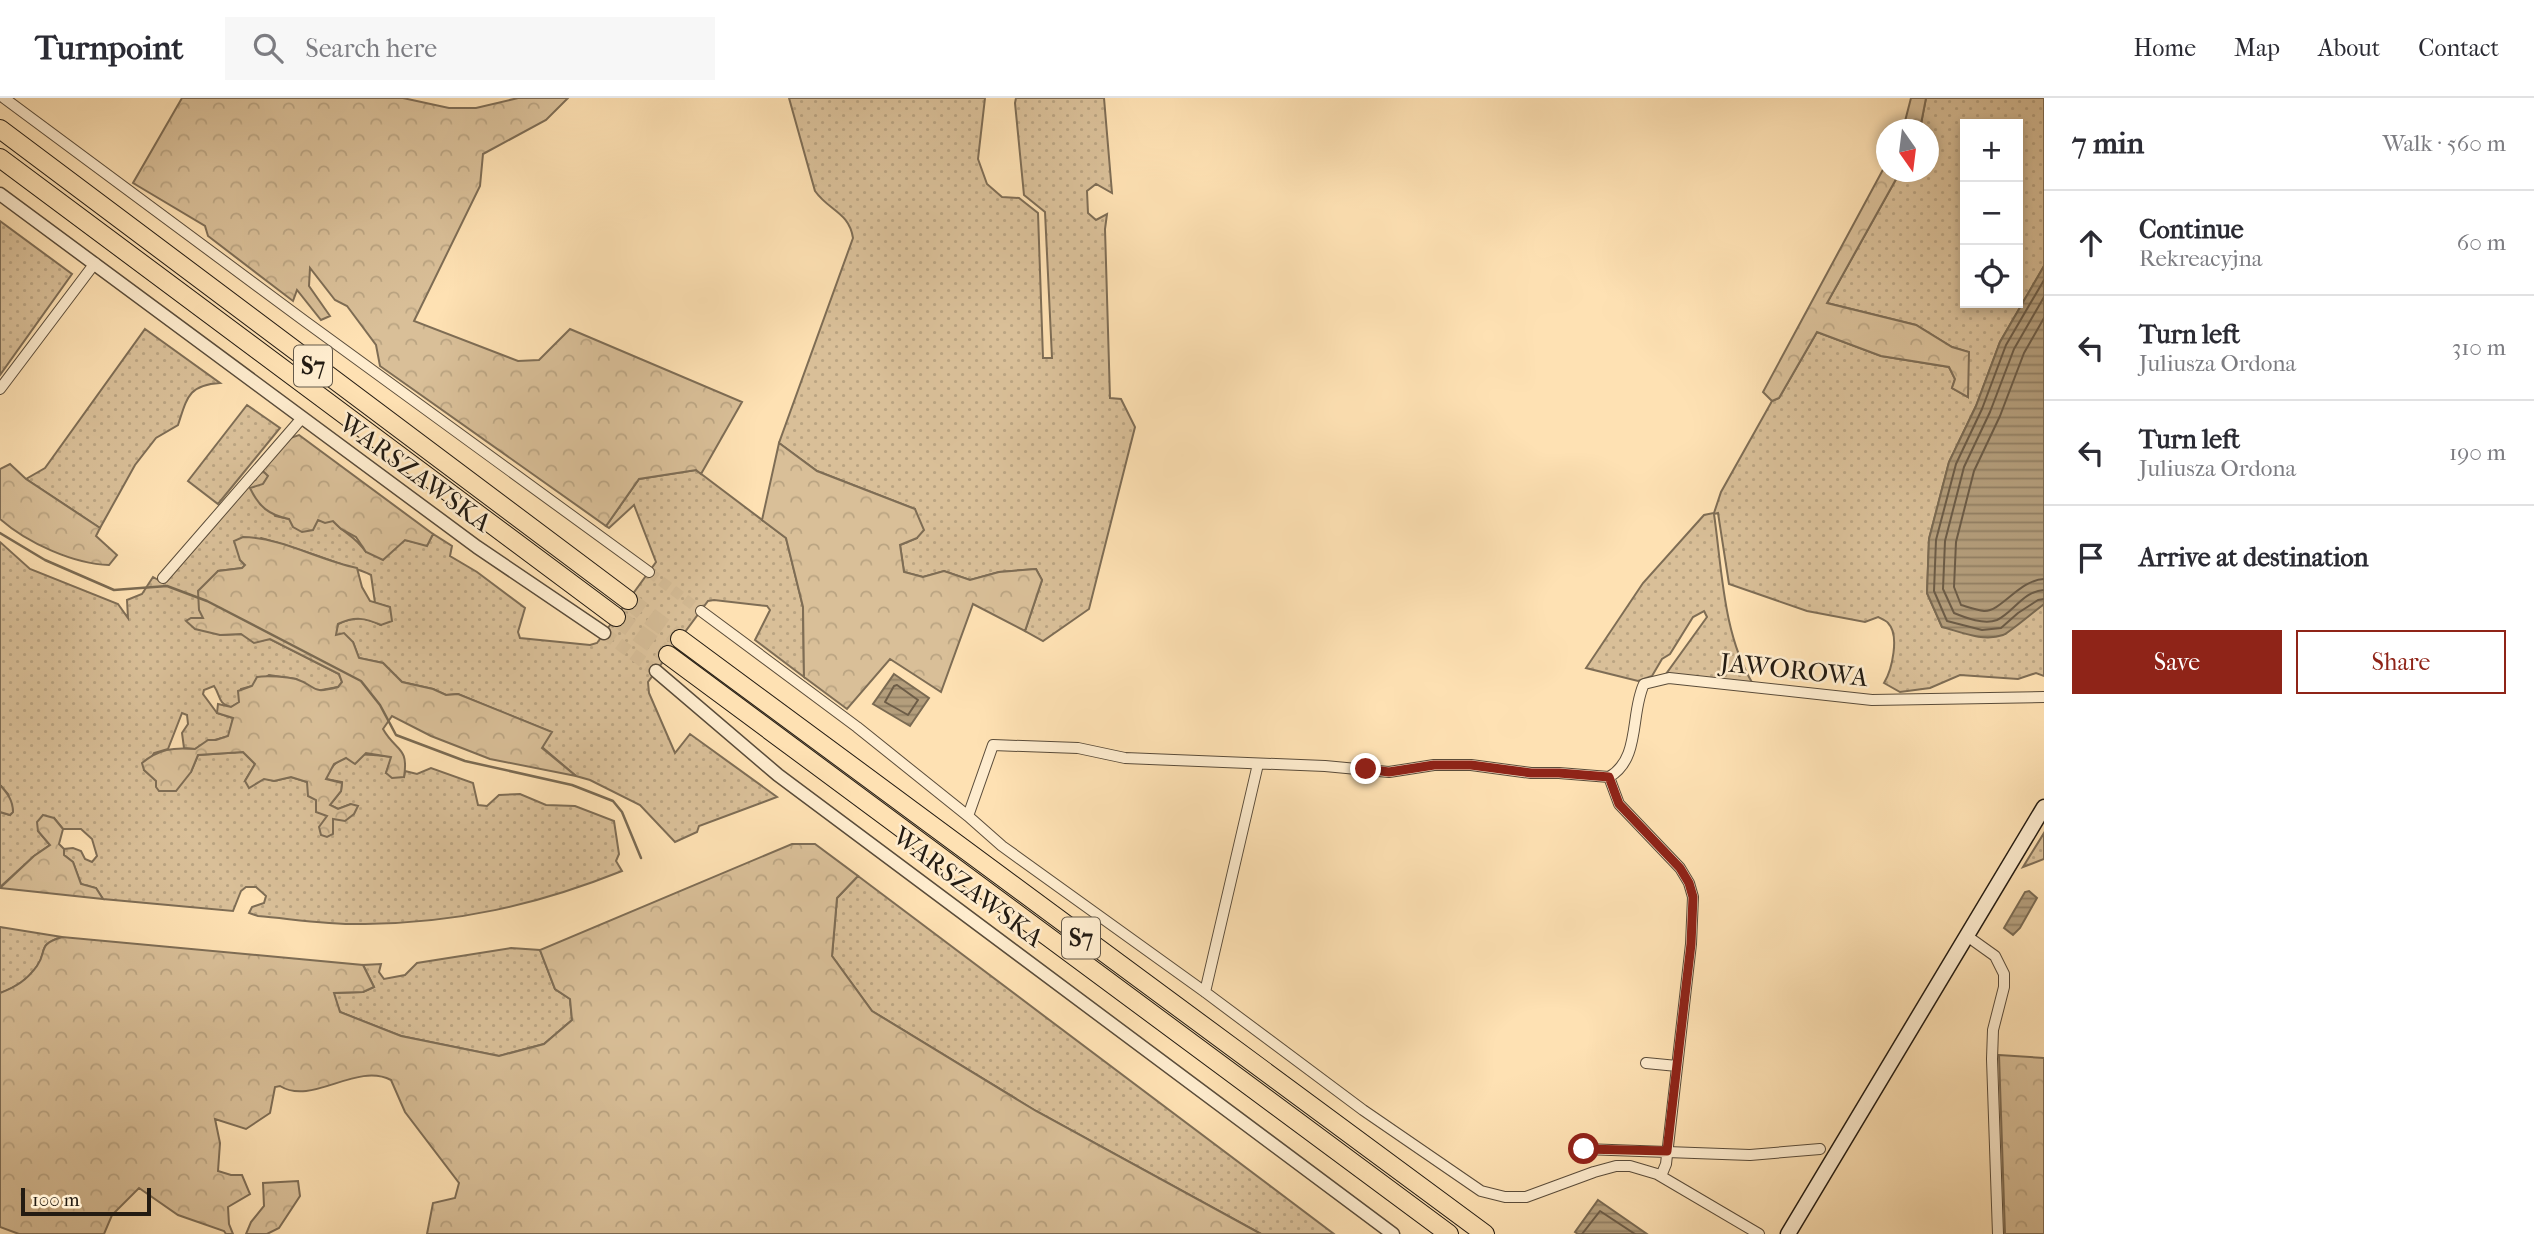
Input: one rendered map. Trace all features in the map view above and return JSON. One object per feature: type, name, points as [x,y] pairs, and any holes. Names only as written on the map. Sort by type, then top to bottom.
[{"type":"highway","name":"S7","points":[[0,130],[628,600]]},
{"type":"highway","name":"S7","points":[[0,158],[616,617]]},
{"type":"highway","name":"S7","points":[[680,639],[1485,1234]]},
{"type":"highway","name":"S7","points":[[668,655],[1449,1234]]},
{"type":"main road","points":[[1788,1234],[2044,807]]},
{"type":"street","points":[[4,98],[649,572]]},
{"type":"street","name":"WARSZAWSKA","points":[[0,194],[477,547],[604,633]]},
{"type":"street","points":[[0,389],[95,263]]},
{"type":"street","points":[[163,578],[302,418]]},
{"type":"street","points":[[701,611],[857,727],[1002,846],[1206,992],[1363,1110],[1481,1191],[1505,1198],[1526,1197],[1594,1172],[1624,1166],[1644,1169],[1661,1176],[1759,1234]]},
{"type":"street","name":"WARSZAWSKA","points":[[656,671],[778,775],[1393,1234]]},
{"type":"street","name":"JAWOROWA","points":[[1609,777],[1619,772],[1629,753],[1644,684],[1655,680],[1669,678],[1872,700],[2044,696]]},
{"type":"street","points":[[968,816],[993,745],[1079,748],[1125,758],[1325,765],[1389,772],[1434,765],[1471,765],[1531,773],[1609,777],[1619,804],[1680,868],[1693,897],[1691,944],[1667,1151],[1661,1176]]},
{"type":"street","points":[[1206,992],[1258,764]]},
{"type":"street","points":[[1967,936],[1995,956],[2004,974],[2004,987],[1993,1030],[1992,1059],[1998,1234]]},
{"type":"street","points":[[1646,1063],[1676,1066]]},
{"type":"street","points":[[1584,1149],[1751,1156],[1820,1149]]},
{"type":"green space","points":[[182,98],[403,98],[449,108],[476,108],[518,98],[568,98],[546,120],[483,154],[480,186],[414,321],[518,361],[539,360],[570,329],[742,402],[701,474],[696,470],[639,479],[606,526],[380,366],[376,345],[347,306],[335,300],[310,268],[309,286],[330,316],[321,320],[297,290],[293,301],[208,236],[205,226],[133,183]]},
{"type":"green space","points":[[789,98],[985,98],[978,159],[987,184],[1002,197],[1019,198],[1038,213],[1043,358],[1052,358],[1045,212],[1024,195],[1016,98],[1104,98],[1112,193],[1096,184],[1087,191],[1088,213],[1096,220],[1107,214],[1105,229],[1110,398],[1121,399],[1135,427],[1089,609],[1043,641],[1025,631],[1042,580],[1036,569],[999,572],[970,580],[944,571],[923,577],[904,572],[900,545],[917,538],[915,509],[817,471],[779,443],[853,238],[843,217],[815,191]]},
{"type":"green space","points":[[1911,98],[1926,98],[1922,119],[1906,119]]},
{"type":"green space","points":[[1926,98],[2044,98],[2044,266],[2023,302],[2023,119],[1960,119],[1960,308],[2020,308],[2000,342],[1976,406],[1949,462],[1929,539],[1927,593],[1942,627],[2005,634],[2044,604],[2044,676],[2036,673],[2018,679],[1960,675],[1930,688],[1900,692],[1884,683],[1890,670],[1894,644],[1892,628],[1885,620],[1878,617],[1865,622],[1807,611],[1729,584],[1718,513],[1714,514],[1725,601],[1735,644],[1753,684],[1666,674],[1707,617],[1704,611],[1693,617],[1670,654],[1662,659],[1652,676],[1638,681],[1586,668],[1643,583],[1704,515],[1714,513],[1721,492],[1772,401],[1779,398],[1817,332],[1881,356],[1949,367],[1955,379],[1952,388],[1968,397],[1968,352],[1952,347],[1916,325],[1827,303],[1894,182],[1939,182],[1939,119],[1922,119]]},
{"type":"green space","points":[[1876,182],[1894,182],[1827,303],[1916,325],[1952,347],[1969,352],[1968,397],[1952,388],[1955,379],[1949,367],[1881,356],[1817,332],[1779,398],[1772,401],[1763,392]]},
{"type":"green space","points":[[0,221],[72,274],[0,375]]},
{"type":"green space","points":[[145,329],[220,383],[201,387],[190,395],[178,425],[156,438],[135,465],[100,528],[26,479],[45,468]]},
{"type":"green space","points":[[247,405],[280,428],[218,504],[188,481]]},
{"type":"green space","points":[[299,435],[433,534],[427,546],[405,540],[383,560],[366,552],[356,537],[333,521],[325,523],[318,520],[313,530],[302,532],[293,527],[289,519],[265,509],[250,488],[263,484],[268,476],[260,468],[290,438]]},
{"type":"green space","points":[[779,443],[817,471],[915,509],[924,530],[917,538],[900,545],[904,572],[923,577],[944,571],[970,580],[999,572],[1036,569],[1042,580],[1025,631],[973,604],[941,692],[890,659],[847,709],[804,677],[803,607],[786,538],[762,520]]},
{"type":"green space","points":[[10,464],[26,479],[100,528],[96,536],[117,555],[109,565],[81,561],[52,551],[23,536],[0,519],[0,469]]},
{"type":"green space","points":[[260,468],[269,476],[263,484],[275,516],[333,521],[366,552],[405,540],[427,545],[433,534],[452,546],[450,556],[477,572],[525,608],[518,632],[520,638],[590,645],[597,643],[656,562],[634,505],[609,528],[606,526],[639,479],[696,470],[786,538],[803,607],[804,677],[755,640],[770,610],[767,606],[714,600],[708,601],[648,682],[649,693],[675,753],[690,734],[777,797],[699,826],[697,832],[675,842],[640,805],[590,780],[576,776],[542,747],[551,732],[458,694],[446,695],[402,682],[383,663],[359,658],[353,642],[335,636],[338,624],[350,620],[365,619],[381,625],[389,607],[375,603],[371,575],[261,538],[240,560],[245,565],[243,568],[218,571],[203,619],[220,635],[241,634],[261,640],[270,639],[339,674],[342,682],[338,687],[316,691],[296,679],[269,675],[252,686],[241,689],[240,702],[231,707],[221,701],[214,686],[204,690],[203,694],[217,713],[233,718],[229,736],[195,749],[184,748],[182,733],[188,724],[187,715],[182,713],[168,749],[154,753],[144,770],[157,781],[191,772],[198,755],[243,752],[255,764],[245,781],[264,778],[274,781],[291,777],[307,782],[327,816],[333,818],[351,804],[338,809],[330,805],[341,791],[342,782],[326,779],[334,765],[355,755],[392,757],[386,773],[404,777],[405,771],[417,774],[431,768],[473,783],[478,805],[487,806],[499,795],[520,794],[546,805],[575,806],[614,821],[619,854],[616,861],[622,871],[528,902],[464,916],[399,923],[311,922],[249,913],[252,907],[264,903],[266,896],[256,887],[246,887],[241,891],[233,911],[103,899],[96,888],[81,884],[73,862],[64,855],[64,849],[73,848],[81,851],[85,859],[92,862],[97,856],[92,839],[81,829],[63,829],[54,818],[38,831],[50,845],[0,887],[0,812],[10,815],[13,811],[8,794],[0,785],[0,542],[30,569],[118,604],[128,618],[127,600],[142,594],[153,577],[162,582]]},
{"type":"green space","points":[[243,537],[272,541],[357,568],[362,587],[370,601],[390,607],[392,621],[381,625],[365,619],[355,619],[338,624],[336,635],[344,633],[353,642],[359,658],[383,663],[402,682],[446,695],[458,694],[552,732],[542,748],[576,776],[490,759],[431,736],[392,716],[383,729],[403,754],[404,777],[392,778],[386,773],[391,757],[366,753],[355,764],[346,758],[334,764],[326,779],[342,783],[341,791],[330,805],[338,809],[351,804],[358,806],[354,814],[345,821],[333,819],[333,834],[327,837],[321,835],[319,827],[327,816],[316,812],[316,800],[308,796],[307,782],[291,777],[274,781],[264,779],[249,788],[245,781],[255,764],[243,752],[198,755],[191,772],[176,791],[159,791],[156,781],[144,770],[142,763],[160,752],[180,748],[195,749],[208,740],[228,736],[233,718],[217,713],[218,704],[231,707],[239,702],[238,691],[252,686],[257,677],[296,679],[318,690],[338,687],[342,682],[339,674],[270,639],[254,643],[241,634],[220,635],[195,629],[186,621],[203,618],[199,610],[198,591],[218,571],[242,568],[245,565],[240,560],[234,541]]},
{"type":"green space","points":[[0,785],[12,804],[13,812],[10,815],[0,812]]},
{"type":"green space","points":[[43,815],[54,818],[63,829],[59,844],[64,849],[64,855],[73,862],[81,884],[96,888],[103,899],[0,888],[50,845],[38,831],[37,822]]},
{"type":"green space","points":[[2044,833],[2044,859],[2023,867]]},
{"type":"green space","points":[[792,844],[815,844],[858,876],[837,898],[832,956],[872,1011],[1036,1111],[1261,1234],[427,1234],[433,1203],[455,1198],[459,1183],[405,1112],[391,1080],[377,1076],[363,1076],[306,1091],[275,1087],[270,1113],[246,1129],[215,1119],[220,1143],[218,1171],[242,1175],[250,1194],[228,1207],[229,1224],[233,1234],[226,1234],[178,1215],[139,1188],[112,1215],[104,1234],[19,1234],[0,1227],[0,993],[16,986],[29,975],[40,961],[46,946],[54,940],[62,937],[363,965],[374,987],[363,992],[334,993],[340,1012],[401,1036],[499,1056],[544,1044],[572,1020],[570,999],[555,989],[540,950]]},
{"type":"green space","points":[[858,876],[1334,1234],[1261,1234],[1036,1111],[872,1011],[832,956],[837,898]]},
{"type":"green space","points":[[0,927],[62,937],[46,946],[37,966],[25,979],[0,993]]},
{"type":"green space","points":[[511,948],[540,950],[555,989],[570,999],[572,1020],[544,1044],[499,1056],[401,1036],[340,1012],[333,993],[363,992],[374,987],[363,965],[381,964],[379,972],[384,979],[405,975],[417,963]]},
{"type":"green space","points":[[1999,1055],[2044,1058],[2044,1234],[2005,1234]]},
{"type":"green space","points":[[298,1181],[300,1196],[279,1228],[267,1234],[246,1234],[251,1222],[264,1206],[263,1183]]},
{"type":"water","points":[[2044,266],[2044,604],[2003,635],[1972,636],[1942,627],[1927,593],[1929,539],[1949,462],[1976,406],[2000,342],[2020,308],[2023,308],[2023,302]]},
{"type":"water","points":[[894,674],[929,698],[910,726],[873,704]]},
{"type":"water","points":[[2029,891],[2037,898],[2013,935],[2004,928],[2025,892]]},
{"type":"water","points":[[1598,1200],[1647,1234],[1575,1232]]},
{"type":"waterway","points":[[0,533],[45,560],[114,590],[167,586],[207,601],[361,681],[380,705],[396,735],[465,761],[572,785],[613,801],[622,812],[641,858]]},
{"type":"tunnel","points":[[649,572],[701,611]]},
{"type":"tunnel","points":[[628,600],[680,639]]},
{"type":"tunnel","points":[[616,617],[668,655]]},
{"type":"tunnel","points":[[604,633],[656,671]]},
{"type":"route","points":[[1366,769],[1389,772],[1434,765],[1471,765],[1531,773],[1609,777],[1619,804],[1680,868],[1689,883],[1693,897],[1691,944],[1667,1151],[1584,1149]]}]
